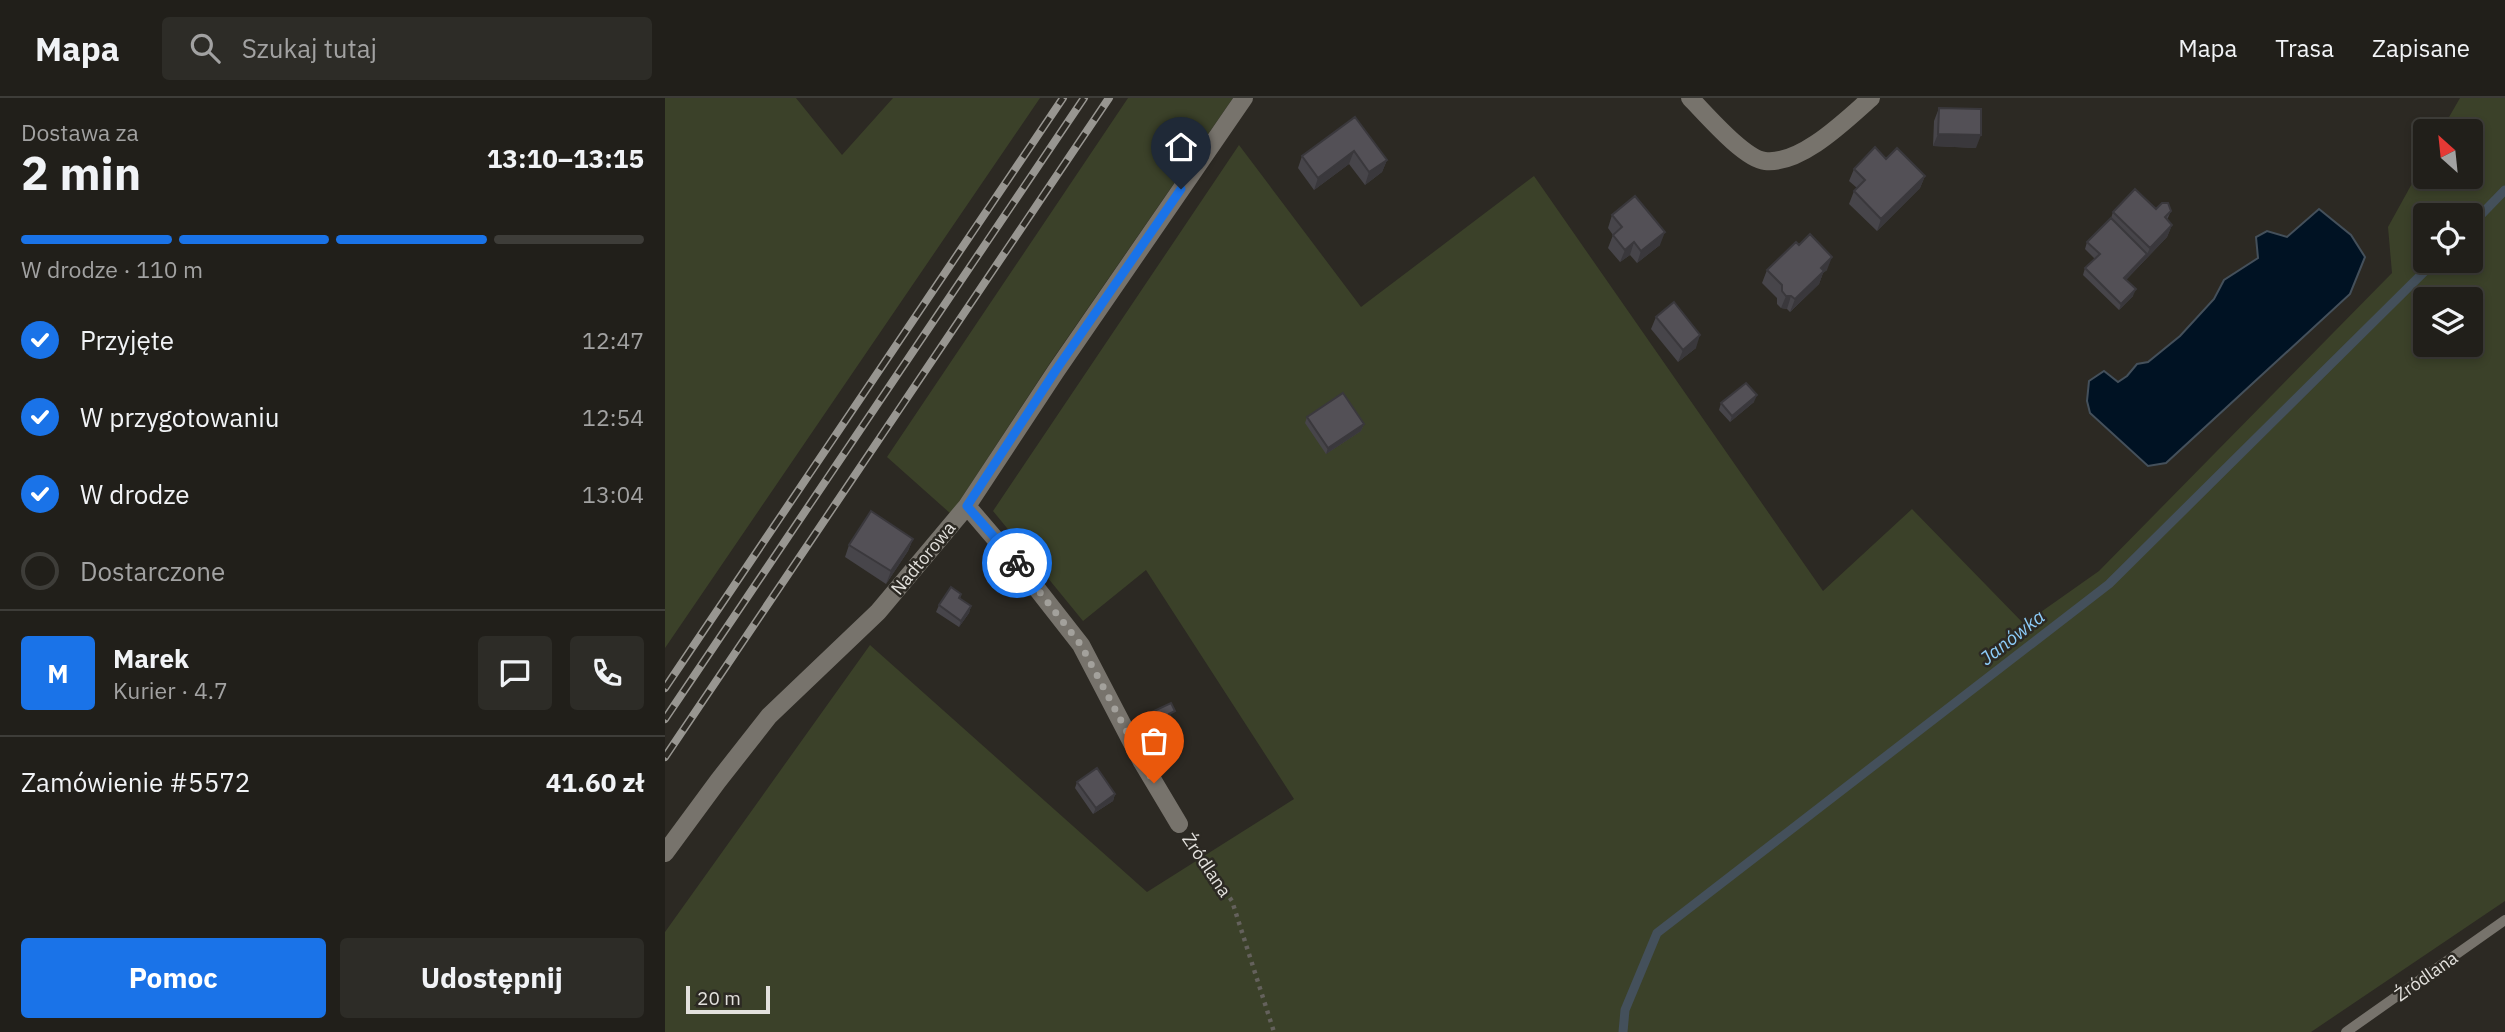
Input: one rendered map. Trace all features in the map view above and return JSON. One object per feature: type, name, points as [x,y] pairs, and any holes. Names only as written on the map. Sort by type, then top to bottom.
[{"type":"street","name":"Nadtorowa","points":[[665,853],[769,716],[878,612],[967,506],[1056,370],[1244,98]]},
{"type":"street","points":[[1690,98],[1740,148],[1764,161],[1789,157],[1825,137],[1871,98]]},
{"type":"street","name":"Źródlana","points":[[967,506],[1081,645],[1142,762],[1179,824]]},
{"type":"lane","name":"Źródlana","points":[[2346,1032],[2505,920]]},
{"type":"path","name":"Źródlana","points":[[1179,824],[1232,901],[1274,1032]]},
{"type":"green space","points":[[665,98],[796,98],[842,155],[893,98],[1040,98],[665,648]]},
{"type":"green space","points":[[1128,98],[1233,98],[1050,363],[951,514],[887,457]]},
{"type":"green space","points":[[2460,98],[2505,98],[2505,901],[2311,1032],[665,1032],[665,932],[870,645],[1147,892],[1294,799],[1146,570],[1083,621],[993,511],[1239,145],[1361,307],[1534,176],[1823,591],[1912,509],[2024,624],[2099,571],[2392,273],[2388,227],[2413,182],[2413,189],[2483,189],[2483,119],[2448,119]]},
{"type":"water","points":[[2319,209],[2351,235],[2365,257],[2350,294],[2166,463],[2148,466],[2090,413],[2087,401],[2089,381],[2104,371],[2118,382],[2137,364],[2148,362],[2180,336],[2214,299],[2224,280],[2258,258],[2256,237],[2267,231],[2287,237]]},
{"type":"building","points":[[1939,108],[1981,109],[1981,135],[1938,134]]},
{"type":"building","points":[[1355,117],[1387,160],[1369,172],[1354,151],[1318,178],[1302,156]]},
{"type":"building","points":[[1875,147],[1886,159],[1897,148],[1925,176],[1881,219],[1854,191],[1865,180],[1854,169]]},
{"type":"building","points":[[2135,189],[2156,209],[2162,203],[2168,203],[2171,211],[2165,217],[2172,225],[2150,248],[2113,212]]},
{"type":"building","points":[[1635,196],[1665,232],[1641,251],[1634,242],[1625,250],[1613,235],[1622,227],[1612,215]]},
{"type":"building","points":[[2111,218],[2147,254],[2124,278],[2136,289],[2121,304],[2085,268],[2100,254],[2087,242]]},
{"type":"building","points":[[1810,234],[1832,257],[1821,268],[1824,271],[1795,299],[1786,296],[1782,285],[1767,270],[1796,242],[1799,245]]},
{"type":"building","points":[[1674,302],[1700,335],[1683,350],[1656,317]]},
{"type":"building","points":[[1746,383],[1757,395],[1732,416],[1721,403]]},
{"type":"building","points":[[1343,393],[1364,424],[1328,448],[1307,417]]},
{"type":"building","points":[[871,511],[913,539],[891,571],[849,545]]},
{"type":"building","points":[[951,587],[961,594],[959,598],[971,606],[961,621],[939,605]]},
{"type":"building","points":[[1171,703],[1175,711],[1169,714],[1178,729],[1153,743],[1139,718]]},
{"type":"building","points":[[1097,768],[1115,794],[1096,808],[1077,782]]},
{"type":"waterway","name":"Janówka","points":[[2483,213],[2505,190]]},
{"type":"waterway","name":"Janówka","points":[[1623,1032],[1625,1010],[1657,933],[2109,584],[2423,273]]},
{"type":"railway","points":[[665,688],[1063,98]]},
{"type":"railway","points":[[665,719],[1084,98]]},
{"type":"railway","points":[[665,757],[1109,98]]},
{"type":"way so far","points":[[1017,563],[1081,645],[1154,783]]},
{"type":"route","points":[[1017,563],[967,506],[1056,370],[1181,189]]}]
